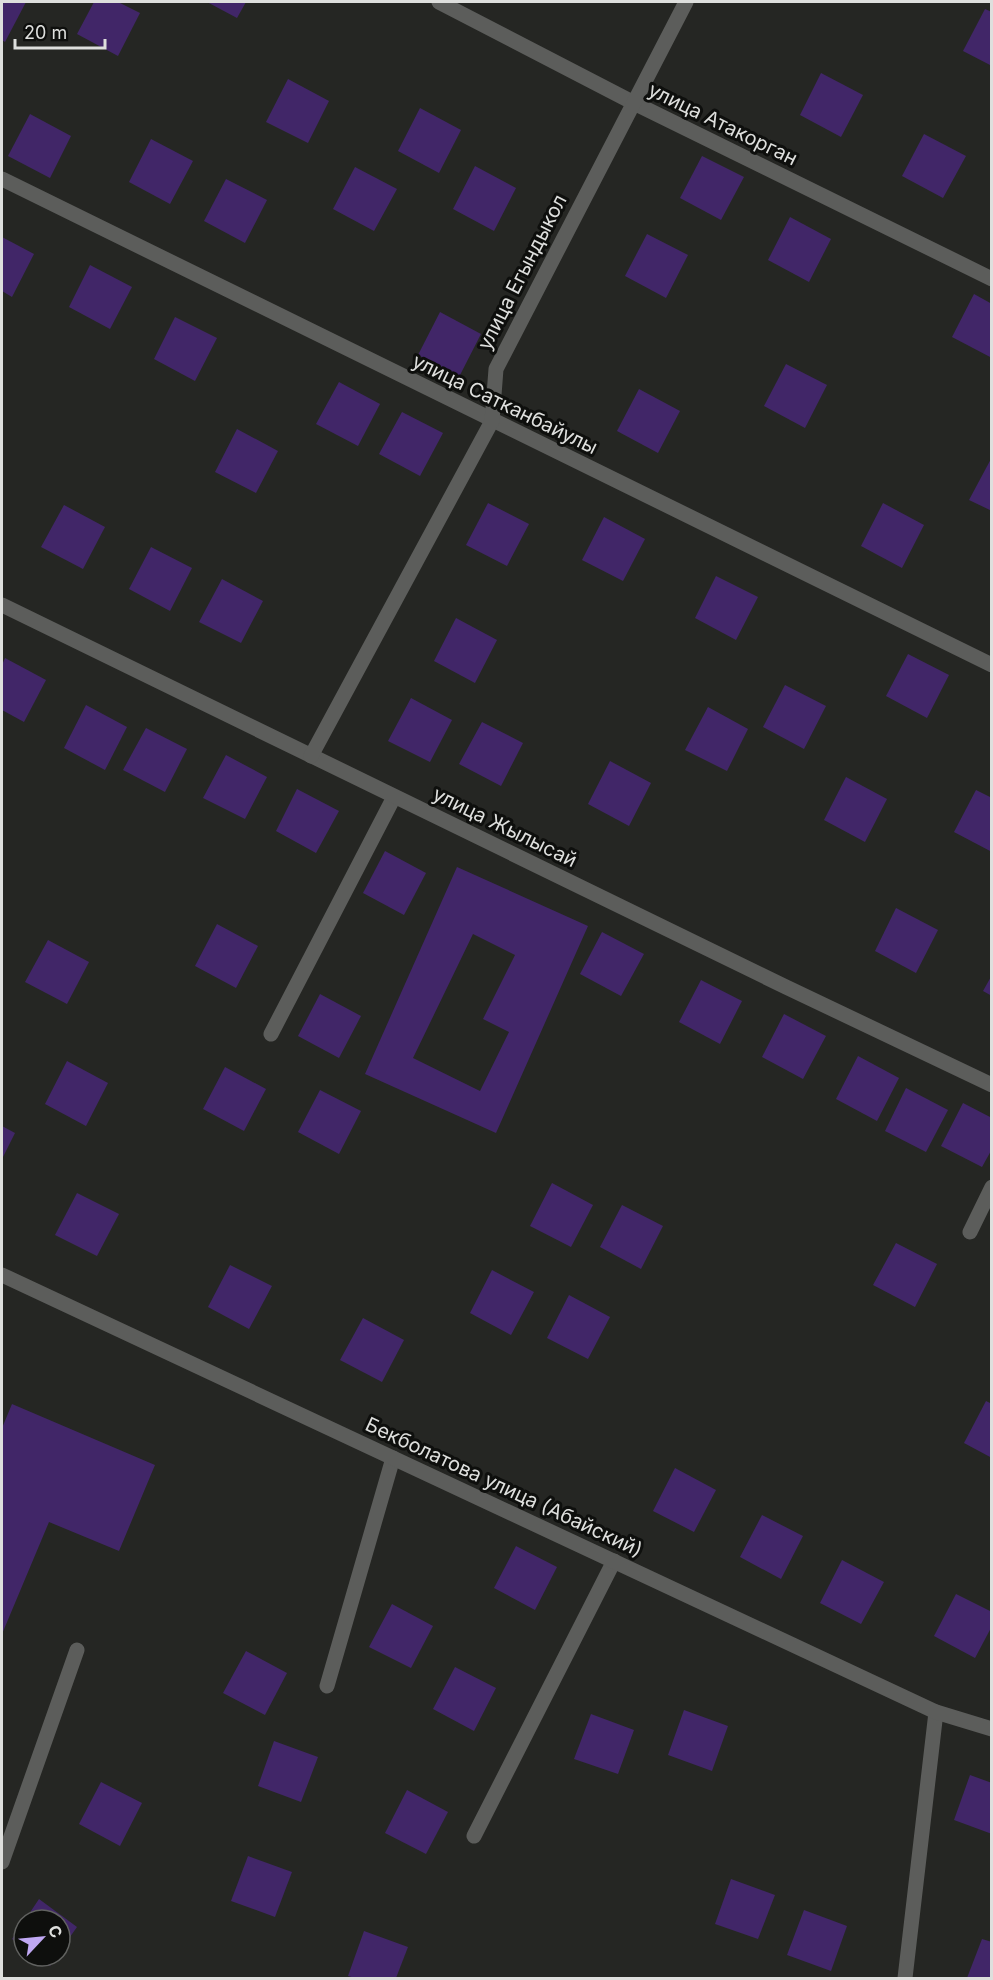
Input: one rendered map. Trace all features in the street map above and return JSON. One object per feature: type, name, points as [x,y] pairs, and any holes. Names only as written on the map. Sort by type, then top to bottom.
[{"type":"street","name":"улица Атакорган","points":[[439,2],[634,103],[992,279]]},
{"type":"street","name":"улица Егындыкол","points":[[311,756],[492,421],[496,369],[686,2]]},
{"type":"street","name":"улица Сатканбайулы","points":[[2,178],[992,665]]},
{"type":"street","name":"улица Жылысай","points":[[2,605],[992,1085]]},
{"type":"street","points":[[271,1035],[394,796]]},
{"type":"street","points":[[970,1232],[992,1187]]},
{"type":"street","name":"Бекболатова улица (Абайский)","points":[[2,1275],[936,1712],[992,1729]]},
{"type":"street","points":[[327,1686],[393,1458]]},
{"type":"street","points":[[474,1836],[614,1561]]},
{"type":"street","points":[[2,1862],[77,1650]]},
{"type":"street","points":[[905,1978],[936,1712]]},
{"type":"building","points":[[2,2],[26,2],[5,42],[2,40]]},
{"type":"building","points":[[94,2],[118,2],[140,13],[118,56],[77,34]]},
{"type":"building","points":[[207,2],[246,2],[237,18]]},
{"type":"building","points":[[985,9],[992,12],[992,66],[963,51]]},
{"type":"building","points":[[821,73],[863,95],[841,137],[800,115]]},
{"type":"building","points":[[288,79],[329,101],[308,143],[266,122]]},
{"type":"building","points":[[420,108],[461,130],[439,173],[398,151]]},
{"type":"building","points":[[30,114],[71,136],[50,178],[8,156]]},
{"type":"building","points":[[924,134],[966,156],[943,198],[902,176]]},
{"type":"building","points":[[151,139],[193,161],[170,204],[129,182]]},
{"type":"building","points":[[702,156],[744,177],[721,220],[680,198]]},
{"type":"building","points":[[475,166],[516,188],[494,231],[453,209]]},
{"type":"building","points":[[355,167],[397,189],[374,231],[333,209]]},
{"type":"building","points":[[226,179],[267,200],[245,243],[204,221]]},
{"type":"building","points":[[790,217],[831,239],[809,282],[768,260]]},
{"type":"building","points":[[647,234],[688,255],[666,298],[625,276]]},
{"type":"building","points":[[2,237],[34,254],[12,297],[2,291]]},
{"type":"building","points":[[90,265],[132,287],[110,329],[69,307]]},
{"type":"building","points":[[974,294],[992,304],[992,358],[952,337]]},
{"type":"building","points":[[440,312],[481,334],[459,377],[418,355]]},
{"type":"building","points":[[175,317],[217,338],[195,381],[154,359]]},
{"type":"building","points":[[786,364],[827,385],[805,428],[764,406]]},
{"type":"building","points":[[339,382],[380,404],[358,446],[316,424]]},
{"type":"building","points":[[639,389],[680,411],[658,453],[617,431]]},
{"type":"building","points":[[402,412],[443,433],[420,476],[379,454]]},
{"type":"building","points":[[237,429],[278,451],[256,493],[215,472]]},
{"type":"building","points":[[992,457],[992,511],[969,500]]},
{"type":"building","points":[[488,503],[529,524],[507,566],[466,545]]},
{"type":"building","points":[[883,503],[924,525],[902,568],[861,546]]},
{"type":"building","points":[[64,505],[105,527],[83,569],[41,547]]},
{"type":"building","points":[[604,517],[645,539],[623,581],[582,560]]},
{"type":"building","points":[[151,547],[192,568],[170,611],[129,589]]},
{"type":"building","points":[[716,576],[758,597],[736,640],[695,618]]},
{"type":"building","points":[[222,579],[263,601],[241,643],[199,622]]},
{"type":"building","points":[[456,618],[497,640],[475,683],[434,661]]},
{"type":"building","points":[[908,654],[949,675],[927,718],[886,696]]},
{"type":"building","points":[[5,658],[46,680],[24,722],[2,710],[2,665]]},
{"type":"building","points":[[785,685],[826,706],[804,749],[763,727]]},
{"type":"building","points":[[411,698],[452,720],[430,762],[388,741]]},
{"type":"building","points":[[86,705],[127,727],[105,770],[64,748]]},
{"type":"building","points":[[708,707],[748,729],[727,771],[685,750]]},
{"type":"building","points":[[482,722],[523,743],[501,786],[459,764]]},
{"type":"building","points":[[146,728],[187,749],[165,792],[123,770]]},
{"type":"building","points":[[226,755],[267,777],[245,819],[203,798]]},
{"type":"building","points":[[610,761],[651,783],[629,826],[588,804]]},
{"type":"building","points":[[846,777],[887,799],[865,842],[824,820]]},
{"type":"building","points":[[297,789],[339,811],[316,853],[276,831]]},
{"type":"building","points":[[976,790],[992,798],[992,852],[954,832]]},
{"type":"building","points":[[385,851],[426,873],[404,915],[363,893]]},
{"type":"building","points":[[457,867],[588,926],[496,1133],[365,1074]],"holes":[[[473,934],[515,955],[483,1019],[509,1032],[480,1091],[413,1058]]]},
{"type":"building","points":[[896,908],[938,930],[916,973],[875,951]]},
{"type":"building","points":[[217,924],[258,946],[236,988],[195,966]]},
{"type":"building","points":[[602,932],[644,954],[621,996],[580,974]]},
{"type":"building","points":[[48,940],[89,962],[67,1004],[25,982]]},
{"type":"building","points":[[992,975],[992,996],[983,991]]},
{"type":"building","points":[[701,980],[742,1001],[720,1044],[679,1022]]},
{"type":"building","points":[[320,994],[361,1016],[339,1058],[298,1036]]},
{"type":"building","points":[[784,1014],[826,1036],[803,1079],[762,1057]]},
{"type":"building","points":[[858,1056],[899,1078],[877,1121],[836,1099]]},
{"type":"building","points":[[67,1061],[108,1083],[86,1126],[45,1104]]},
{"type":"building","points":[[225,1067],[266,1089],[244,1131],[203,1109]]},
{"type":"building","points":[[906,1088],[948,1110],[926,1152],[885,1131]]},
{"type":"building","points":[[320,1090],[361,1111],[339,1154],[298,1132]]},
{"type":"building","points":[[963,1103],[992,1118],[992,1149],[982,1167],[941,1146]]},
{"type":"building","points":[[2,1126],[15,1133],[2,1159]]},
{"type":"building","points":[[552,1183],[593,1205],[571,1247],[530,1226]]},
{"type":"building","points":[[77,1193],[119,1214],[97,1256],[55,1235]]},
{"type":"building","points":[[622,1205],[663,1226],[641,1269],[600,1247]]},
{"type":"building","points":[[896,1243],[937,1264],[915,1307],[873,1285]]},
{"type":"building","points":[[230,1265],[272,1286],[249,1329],[208,1307]]},
{"type":"building","points":[[492,1270],[534,1292],[511,1335],[470,1313]]},
{"type":"building","points":[[569,1295],[610,1317],[588,1359],[547,1338]]},
{"type":"building","points":[[363,1318],[404,1340],[382,1382],[340,1360]]},
{"type":"building","points":[[986,1401],[992,1404],[992,1458],[964,1443]]},
{"type":"building","points":[[12,1404],[155,1465],[119,1551],[49,1522],[2,1634],[2,1428]]},
{"type":"building","points":[[675,1468],[716,1490],[694,1532],[653,1511]]},
{"type":"building","points":[[762,1515],[803,1536],[781,1579],[740,1557]]},
{"type":"building","points":[[516,1546],[557,1567],[535,1610],[494,1588]]},
{"type":"building","points":[[842,1560],[884,1582],[861,1624],[820,1603]]},
{"type":"building","points":[[956,1594],[992,1612],[992,1626],[975,1658],[934,1636]]},
{"type":"building","points":[[392,1604],[433,1626],[411,1668],[369,1647]]},
{"type":"building","points":[[246,1651],[287,1673],[265,1715],[223,1693]]},
{"type":"building","points":[[455,1667],[496,1688],[474,1731],[433,1709]]},
{"type":"building","points":[[684,1710],[728,1726],[712,1771],[668,1755]]},
{"type":"building","points":[[591,1714],[634,1730],[618,1774],[574,1759]]},
{"type":"building","points":[[274,1741],[318,1757],[301,1802],[258,1786]]},
{"type":"building","points":[[970,1775],[992,1783],[992,1834],[954,1820]]},
{"type":"building","points":[[101,1782],[142,1803],[120,1846],[79,1824]]},
{"type":"building","points":[[407,1790],[448,1812],[426,1854],[385,1833]]},
{"type":"building","points":[[248,1856],[292,1872],[275,1917],[231,1901]]},
{"type":"building","points":[[731,1879],[775,1895],[758,1939],[715,1924]]},
{"type":"building","points":[[39,1899],[51,1908],[33,1908]]},
{"type":"building","points":[[804,1910],[847,1926],[831,1971],[787,1955]]},
{"type":"building","points":[[72,1923],[77,1927],[72,1934]]},
{"type":"building","points":[[364,1931],[408,1947],[396,1978],[348,1976]]},
{"type":"building","points":[[982,1939],[992,1942],[992,1978],[967,1978]]}]
